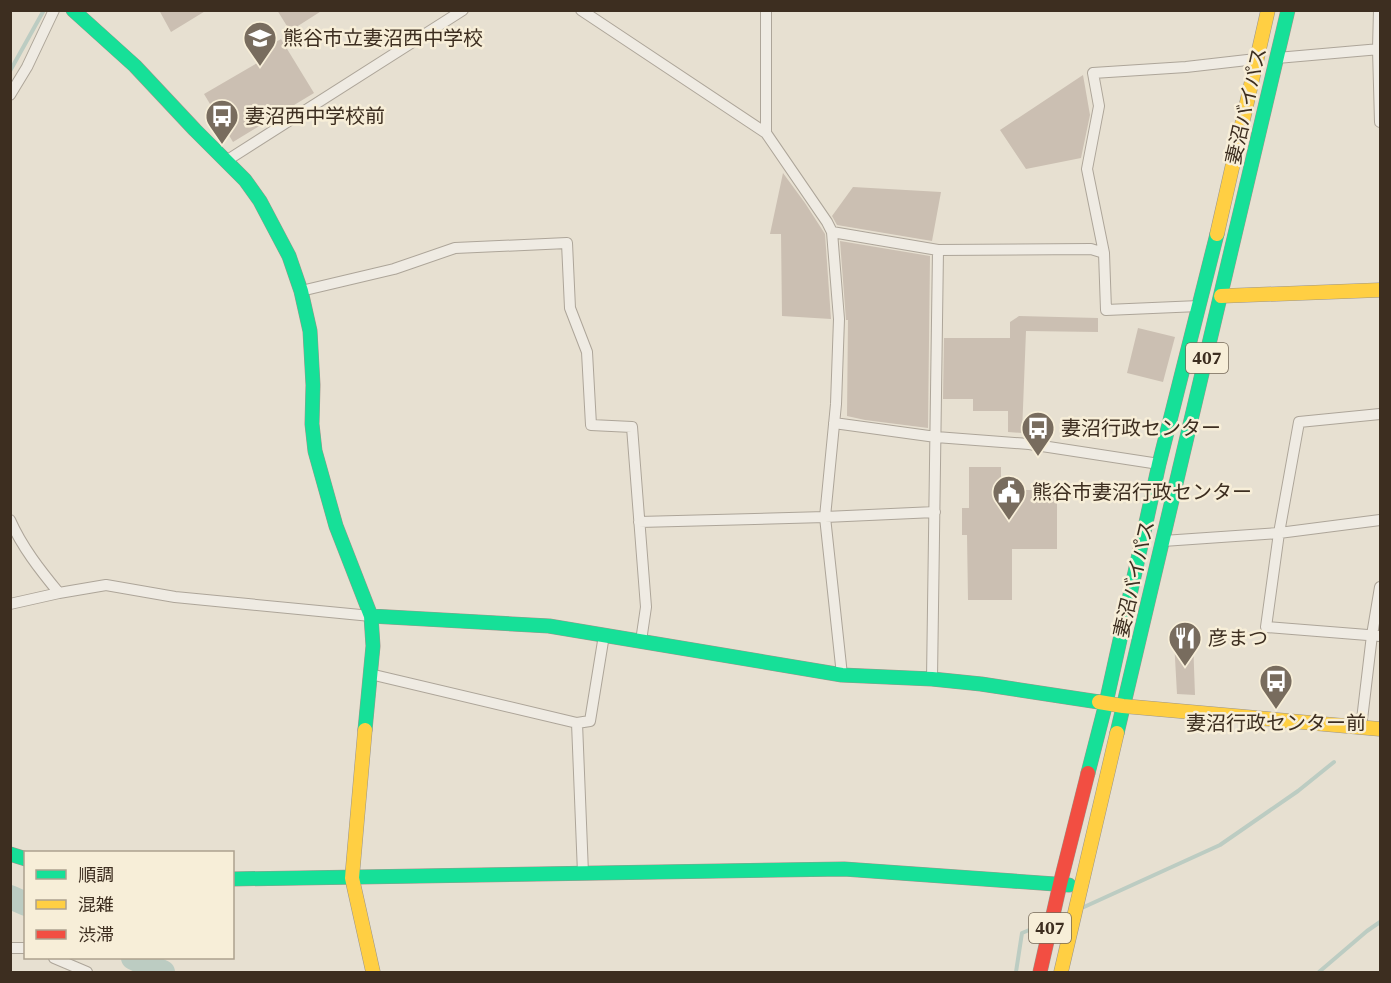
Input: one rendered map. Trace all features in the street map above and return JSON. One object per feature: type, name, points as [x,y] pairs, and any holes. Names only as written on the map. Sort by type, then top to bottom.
[{"type":"main road","points":[[74,10],[135,66],[245,180],[272,222],[289,256],[301,291],[310,331],[313,385],[312,424],[315,451],[336,526],[371,616],[373,646],[352,878],[373,972]]},
{"type":"main road","name":"妻沼バイパス","points":[[1040,972],[1106,703],[1159,464],[1210,265],[1268,10]]},
{"type":"main road","name":"妻沼バイパス","points":[[1061,972],[1288,10]]},
{"type":"main road","points":[[1221,296],[1380,290]]},
{"type":"main road","points":[[371,616],[549,626],[842,675],[932,679],[981,684],[1123,706],[1380,729]]},
{"type":"main road","points":[[234,879],[844,869],[1080,886]]},
{"type":"street","points":[[10,95],[27,67],[54,10]]},
{"type":"street","points":[[226,161],[463,10]]},
{"type":"street","points":[[582,10],[766,134],[832,232],[839,320],[834,423],[825,517],[842,675]]},
{"type":"street","points":[[766,10],[766,134]]},
{"type":"street","points":[[1379,10],[1380,122]]},
{"type":"street","points":[[1277,58],[1379,49]]},
{"type":"street","points":[[1199,306],[1106,310],[1104,253],[1087,169],[1099,106],[1093,73],[1186,67],[1256,59]]},
{"type":"street","points":[[832,232],[938,250],[1091,249],[1104,253]]},
{"type":"street","points":[[301,291],[394,269],[455,248],[567,243],[570,308],[587,352],[591,425],[632,427],[645,607],[641,641]]},
{"type":"street","points":[[932,679],[938,250]]},
{"type":"street","points":[[1376,635],[1266,627],[1279,533],[1299,422],[1380,414]]},
{"type":"street","points":[[834,423],[936,437],[1029,444],[1159,464]]},
{"type":"street","points":[[639,522],[935,512]]},
{"type":"street","points":[[10,520],[37,567],[58,593]]},
{"type":"street","points":[[1163,541],[1279,533],[1380,520]]},
{"type":"street","points":[[10,604],[106,585],[175,597],[371,616]]},
{"type":"street","points":[[1361,728],[1376,635],[1380,587]]},
{"type":"street","points":[[370,674],[577,723],[590,721],[604,635]]},
{"type":"street","points":[[577,723],[583,873]]},
{"type":"street","points":[[58,959],[87,972]]},
{"type":"building","points":[[159,10],[207,10],[171,32]]},
{"type":"building","points":[[277,10],[323,10],[290,31]]},
{"type":"building","points":[[281,39],[314,93],[233,142],[204,94],[264,59],[260,51]]},
{"type":"building","points":[[1083,75],[1090,115],[1081,158],[1026,169],[1000,130]]},
{"type":"building","points":[[783,173],[825,234],[831,319],[782,316],[781,234],[770,234]]},
{"type":"building","points":[[853,187],[941,192],[932,241],[837,225],[832,216]]},
{"type":"building","points":[[840,241],[930,256],[928,428],[847,416],[848,320],[846,320]]},
{"type":"building","points":[[1019,316],[1098,318],[1098,332],[1026,331],[1022,433],[1008,432],[1008,411],[973,411],[973,399],[943,399],[944,338],[1010,338],[1010,322]]},
{"type":"building","points":[[1138,328],[1175,337],[1163,382],[1127,373]]},
{"type":"building","name":"熊谷市妻沼行政センター","points":[[969,467],[1001,467],[1001,490],[1057,490],[1057,549],[1012,549],[1012,600],[968,600],[967,535],[962,535],[962,508],[969,508]]},
{"type":"building","name":"彦まつ","points":[[1174,640],[1193,640],[1195,695],[1177,694]]},
{"type":"waterway","points":[[10,71],[44,10]]},
{"type":"waterway","points":[[1084,907],[1220,845],[1298,791],[1334,762]]},
{"type":"waterway","points":[[10,897],[24,903]]},
{"type":"waterway","points":[[1319,972],[1380,922]]},
{"type":"waterway","points":[[1016,972],[1022,933],[1044,924]]},
{"type":"waterway","points":[[135,959],[163,972]]},
{"type":"traffic: fast","points":[[73,10],[135,66],[245,180],[260,201],[289,256],[301,291],[310,331],[313,385],[312,424],[315,451],[336,526],[371,616],[373,646],[365,730]]},
{"type":"traffic: fast","points":[[1117,733],[1288,10]]},
{"type":"traffic: fast","points":[[1088,773],[1106,703],[1159,464],[1217,234]]},
{"type":"traffic: fast","points":[[371,616],[549,626],[842,675],[932,679],[981,684],[1099,702]]},
{"type":"traffic: fast","points":[[10,854],[24,858]]},
{"type":"traffic: fast","points":[[234,879],[844,869],[1069,885]]},
{"type":"traffic: slow","points":[[1217,234],[1268,10]]},
{"type":"traffic: slow","points":[[1221,296],[1380,290]]},
{"type":"traffic: slow","points":[[1099,702],[1380,729]]},
{"type":"traffic: slow","points":[[365,730],[352,878],[373,972]]},
{"type":"traffic: slow","points":[[1061,972],[1117,733]]},
{"type":"traffic: jam","points":[[1040,972],[1088,773]]},
{"type":"place","name":"熊谷市立妻沼西中学校","points":[[260,67]]},
{"type":"place","name":"妻沼西中学校前","points":[[222,145]]},
{"type":"place","name":"妻沼行政センター","points":[[1038,457]]},
{"type":"place","name":"熊谷市妻沼行政センター","points":[[1009,521]]},
{"type":"place","name":"彦まつ","points":[[1185,667]]},
{"type":"place","name":"妻沼行政センター前","points":[[1276,710]]}]
